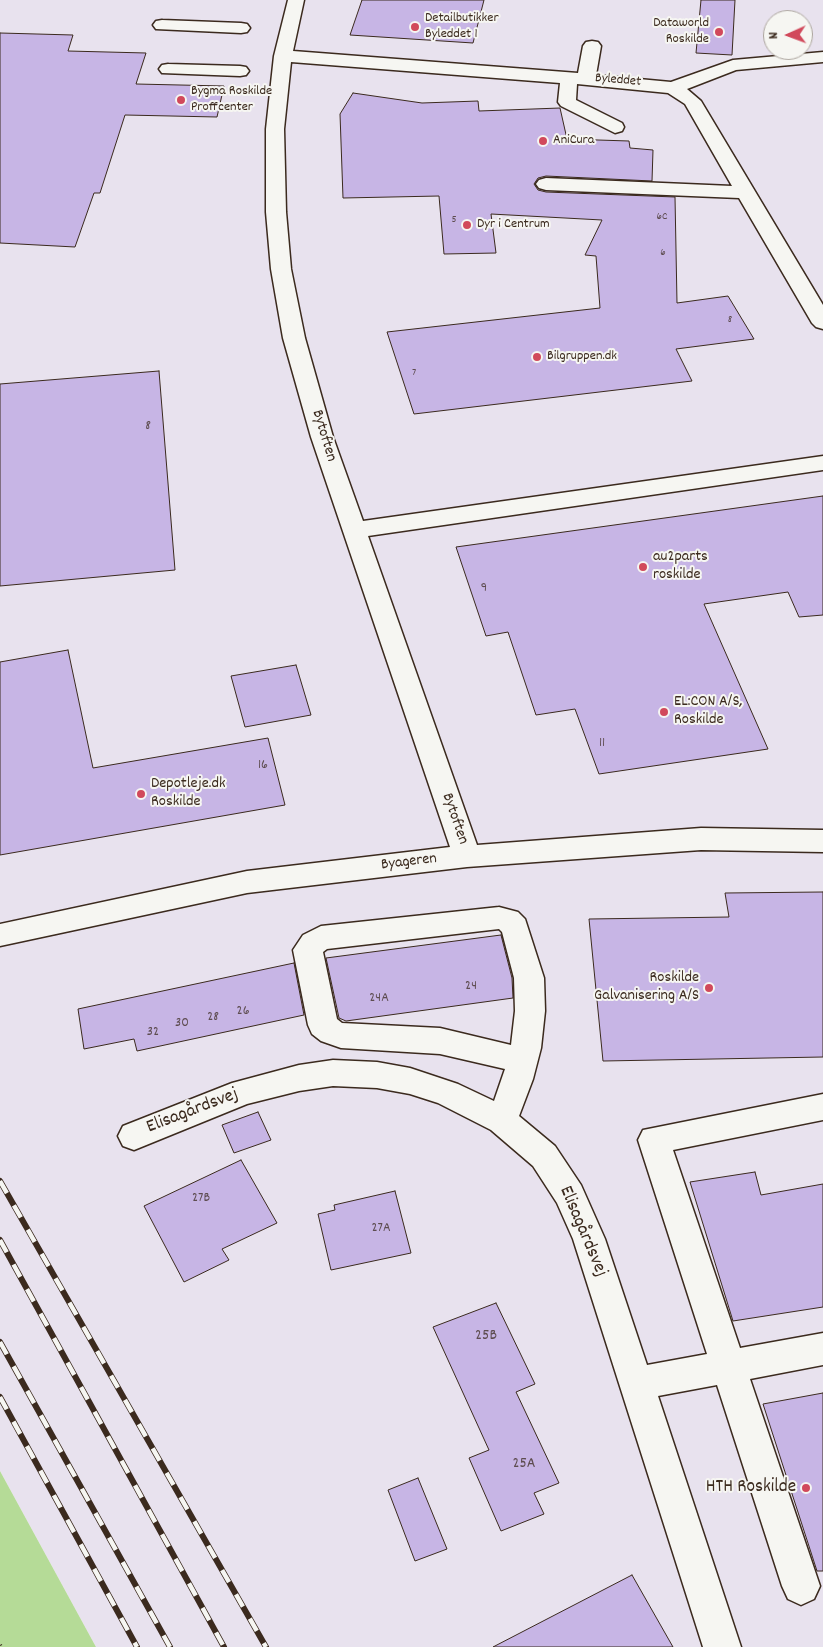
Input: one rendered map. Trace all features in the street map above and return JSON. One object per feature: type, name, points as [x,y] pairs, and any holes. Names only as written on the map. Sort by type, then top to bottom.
[{"type":"street","name":"Bytoften","points":[[296,0],[283,56],[274,129],[276,212],[281,269],[294,338],[322,437],[467,856]]},
{"type":"street","points":[[162,25],[240,28]]},
{"type":"street","points":[[592,46],[567,102],[615,127]]},
{"type":"street","name":"Byleddet","points":[[283,56],[578,78],[673,88],[692,101],[823,323]]},
{"type":"street","points":[[673,88],[733,65],[823,57]]},
{"type":"street","points":[[168,69],[240,71]]},
{"type":"street","points":[[546,184],[746,192]]},
{"type":"street","points":[[355,530],[823,463]]},
{"type":"street","name":"Byageren","points":[[0,935],[247,882],[467,856],[701,839],[823,841]]},
{"type":"street","points":[[502,1120],[523,1061],[530,1011],[529,978],[515,927],[508,920],[499,918],[321,938],[313,943],[308,950],[322,1026],[332,1032],[341,1035],[440,1041],[523,1061]]},
{"type":"street","name":"Elisagårdsvej","points":[[134,1136],[243,1092],[299,1078],[333,1073],[376,1075],[410,1081],[447,1093],[502,1120],[544,1156],[570,1195],[589,1239],[638,1383],[722,1647]]},
{"type":"street","points":[[801,1586],[654,1140],[823,1107]]},
{"type":"street","points":[[638,1383],[823,1349]]},
{"type":"shaded area","points":[[0,0],[823,0],[823,1647],[96,1647],[0,1471]]},
{"type":"green space","points":[[0,1471],[96,1647],[0,1647]]},
{"type":"building","points":[[362,0],[484,0],[473,43],[350,35]]},
{"type":"building","points":[[701,0],[735,0],[732,55],[696,53]]},
{"type":"building","points":[[0,33],[73,35],[68,51],[146,53],[136,84],[224,86],[217,117],[125,115],[100,193],[94,193],[75,247],[0,243]]},
{"type":"building","points":[[353,93],[422,103],[478,101],[479,111],[560,108],[567,139],[629,141],[630,148],[653,150],[652,181],[546,176],[538,178],[534,184],[538,190],[546,192],[675,197],[677,303],[728,296],[754,339],[676,349],[692,381],[414,414],[387,332],[600,308],[596,256],[585,255],[602,220],[491,214],[496,253],[444,254],[439,196],[343,198],[340,114]]},
{"type":"building","points":[[159,371],[175,570],[0,586],[0,384]]},
{"type":"building","points":[[823,496],[823,615],[799,617],[788,592],[704,604],[768,749],[599,774],[575,709],[536,715],[508,632],[486,636],[456,547]]},
{"type":"building","name":"Depotleje.dk Roskilde","points":[[68,650],[93,768],[268,738],[285,805],[0,855],[0,662]]},
{"type":"building","points":[[296,665],[311,715],[245,727],[231,676]]},
{"type":"building","name":"Roskilde Galvanisering A/S","points":[[823,892],[823,1057],[603,1061],[589,919],[729,917],[725,893]]},
{"type":"building","points":[[501,935],[512,978],[513,998],[346,1021],[339,1018],[326,958]]},
{"type":"building","points":[[294,963],[304,1015],[137,1051],[134,1039],[84,1049],[78,1009]]},
{"type":"building","points":[[258,1112],[271,1140],[234,1153],[222,1125]]},
{"type":"building","points":[[241,1160],[277,1223],[222,1249],[229,1260],[184,1282],[144,1206]]},
{"type":"building","points":[[755,1172],[761,1195],[823,1184],[823,1307],[733,1321],[690,1182]]},
{"type":"building","points":[[395,1191],[411,1253],[331,1270],[318,1214],[335,1210],[334,1205]]},
{"type":"building","points":[[496,1303],[535,1384],[516,1392],[559,1483],[534,1493],[544,1514],[501,1531],[469,1458],[489,1450],[433,1327]]},
{"type":"building","name":"HTH Roskilde","points":[[823,1393],[823,1571],[817,1571],[763,1404]]},
{"type":"building","points":[[418,1478],[447,1549],[415,1561],[388,1490]]},
{"type":"building","points":[[632,1575],[673,1647],[493,1647]]},
{"type":"railway","points":[[0,1181],[266,1647]]},
{"type":"railway","points":[[0,1240],[224,1647]]},
{"type":"railway","points":[[0,1342],[170,1647]]},
{"type":"railway","points":[[0,1397],[137,1647]]},
{"type":"place","name":"Detailbutikker Byleddet 1","points":[[415,27]]},
{"type":"place","name":"Dataworld Roskilde","points":[[719,32]]},
{"type":"place","name":"Bygma Roskilde Proffcenter","points":[[181,100]]},
{"type":"place","name":"AniCura","points":[[543,141]]},
{"type":"place","name":"Dyr i Centrum","points":[[467,225]]},
{"type":"place","name":"Bilgruppen.dk","points":[[537,357]]},
{"type":"place","name":"au2parts roskilde","points":[[643,567]]},
{"type":"place","name":"EL:CON A/S, Roskilde","points":[[664,712]]},
{"type":"place","name":"Depotleje.dk Roskilde","points":[[141,794]]},
{"type":"place","name":"Roskilde Galvanisering A/S","points":[[709,988]]},
{"type":"place","name":"HTH Roskilde","points":[[806,1488]]}]
